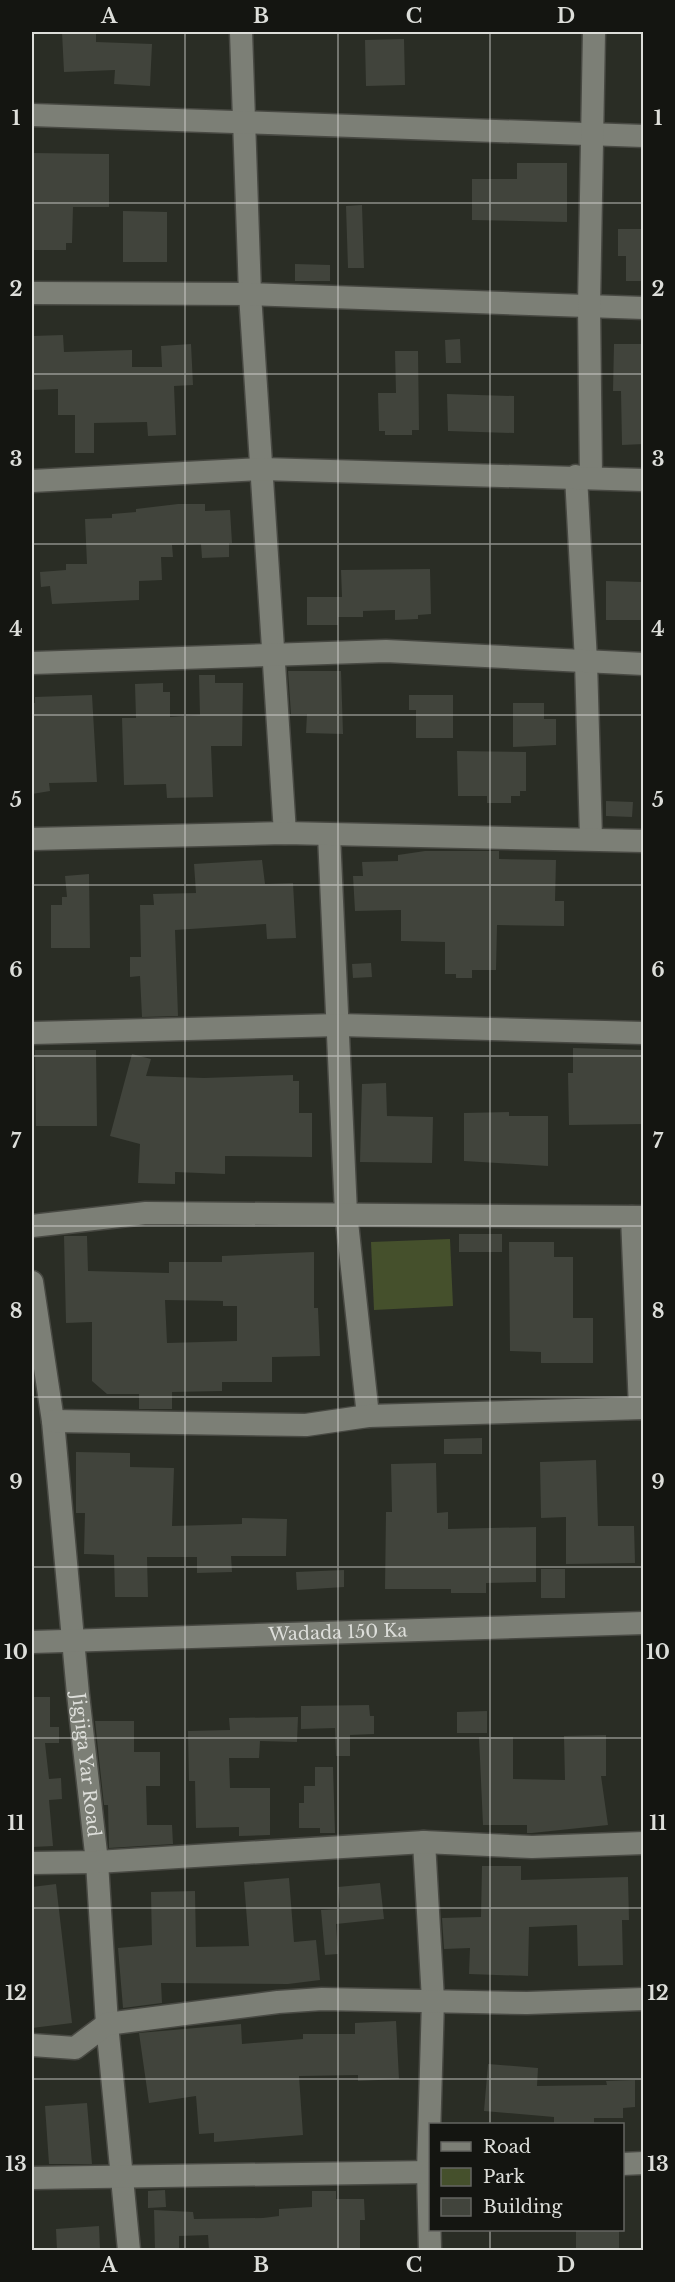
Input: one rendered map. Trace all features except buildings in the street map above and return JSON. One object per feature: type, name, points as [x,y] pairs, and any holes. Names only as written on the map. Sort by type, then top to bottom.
[{"type":"street","points":[[241,32],[250,294],[285,833]]},
{"type":"street","points":[[591,838],[584,476],[594,32]]},
{"type":"street","points":[[32,116],[644,135]]},
{"type":"street","points":[[32,293],[250,294],[644,308]]},
{"type":"street","points":[[32,481],[262,469],[584,476],[644,480]]},
{"type":"street","points":[[32,663],[386,651],[644,664]]},
{"type":"street","points":[[32,839],[285,833],[591,838],[644,841]]},
{"type":"street","points":[[329,835],[346,1214],[368,1416]]},
{"type":"street","points":[[32,1034],[339,1025],[644,1033]]},
{"type":"street","points":[[32,1226],[146,1214],[638,1217],[642,1408],[368,1416],[306,1425],[53,1421]]},
{"type":"street","name":"Jigjiga Yar Road","points":[[32,1282],[41,1394],[53,1421],[73,1641],[97,1862],[107,2024],[129,2250]]},
{"type":"street","name":"Wadada 150 Ka","points":[[32,1642],[644,1623]]},
{"type":"street","points":[[424,1842],[433,2000],[430,2123]]},
{"type":"street","points":[[32,1863],[97,1862],[424,1842],[532,1847],[644,1843]]},
{"type":"street","points":[[32,2045],[75,2048],[107,2024],[278,2002],[433,2000],[527,2003],[644,1999]]},
{"type":"street","points":[[624,2164],[644,2163]]},
{"type":"street","points":[[32,2178],[429,2172]]},
{"type":"street","points":[[430,2231],[430,2250]]},
{"type":"green space","points":[[450,1239],[453,1306],[374,1310],[371,1242]]}]
